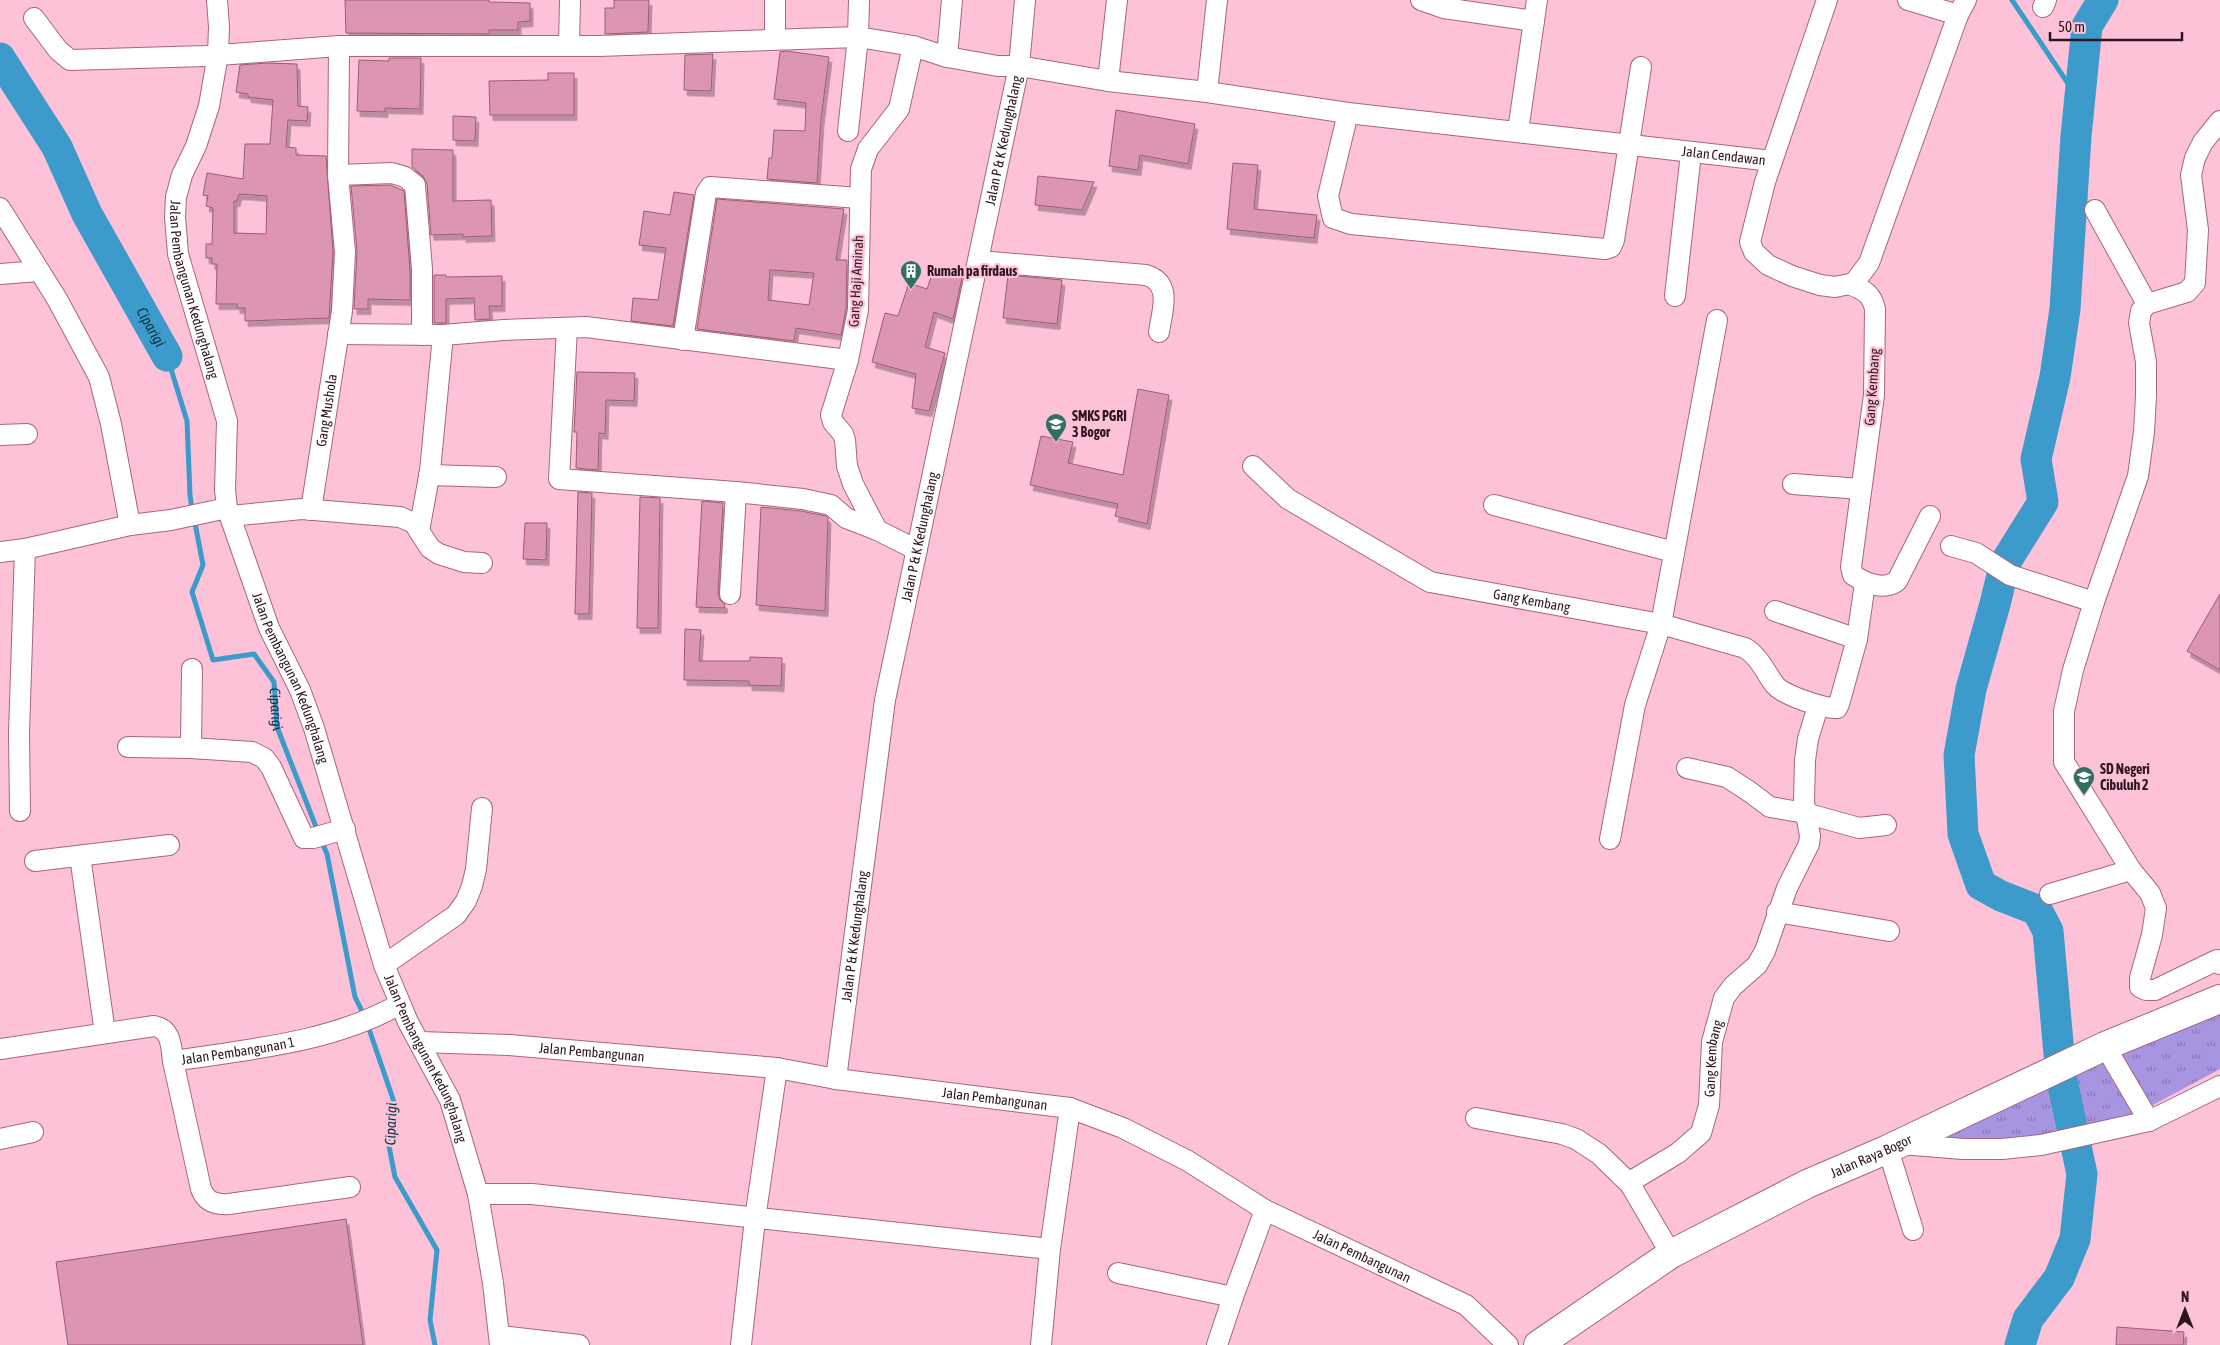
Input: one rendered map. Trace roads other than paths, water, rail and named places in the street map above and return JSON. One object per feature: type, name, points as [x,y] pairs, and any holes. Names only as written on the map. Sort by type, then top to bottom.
[{"type":"highway","name":"Jalan Raya Bogor","points":[[1538,1345],[1671,1254],[1807,1184],[2034,1081],[2099,1049],[2218,1002]]},
{"type":"street","name":"Jalan Pembangunan Kedunghalang","points":[[217,0],[218,54],[206,118],[182,176],[176,197],[175,217],[178,254],[227,421],[224,511],[269,628],[300,690],[314,728],[341,830],[384,965],[408,1022],[450,1100],[478,1194],[500,1341]]},
{"type":"street","points":[[569,45],[570,0]]},
{"type":"street","points":[[775,0],[775,39]]},
{"type":"street","points":[[848,131],[858,38],[859,0]]},
{"type":"street","points":[[947,57],[952,0]]},
{"type":"street","name":"Jalan P & K Kedunghalang","points":[[836,1079],[885,700],[1019,66],[1025,0]]},
{"type":"street","points":[[1108,82],[1117,0]]},
{"type":"street","points":[[1207,92],[1217,0]]},
{"type":"street","points":[[1421,0],[1534,21]]},
{"type":"street","points":[[1518,131],[1537,0]]},
{"type":"street","points":[[1772,161],[1827,0]]},
{"type":"street","points":[[1851,285],[1869,263],[1962,7],[1908,0]]},
{"type":"street","name":"Jalan Cendawan","points":[[34,18],[58,50],[70,60],[218,54],[340,46],[569,45],[858,38],[913,46],[947,57],[998,66],[1019,66],[1108,82],[1207,92],[1348,113],[1772,161],[1752,232],[1750,242],[1752,248],[1768,265],[1792,276],[1820,285],[1836,287],[1851,285]]},
{"type":"street","name":"Gang Mushola","points":[[311,510],[342,311],[345,252],[338,175],[340,46]]},
{"type":"street","name":"Gang Haji Aminah","points":[[877,530],[852,484],[847,466],[845,440],[832,419],[848,360],[858,310],[861,169],[865,156],[899,108],[913,46]]},
{"type":"street","points":[[1348,113],[1330,188],[1328,204],[1333,218],[1351,224],[1605,249],[1611,246],[1614,240],[1641,66]]},
{"type":"street","points":[[2220,121],[2203,142],[2195,158],[2191,175],[2198,230],[2195,283],[2187,292],[2147,304],[2141,311],[2139,323],[2146,362],[2146,396],[2144,432],[2138,476],[2094,602],[2073,670],[2064,711],[2064,762],[2131,870],[2150,893],[2156,908],[2152,935],[2140,978],[2140,986],[2146,990],[2155,990],[2217,960],[2220,964]]},
{"type":"street","points":[[1674,296],[1691,153]]},
{"type":"street","points":[[338,175],[392,173],[405,177],[415,185],[422,268],[422,335]]},
{"type":"street","points":[[683,340],[706,193],[710,187],[859,198]]},
{"type":"street","points":[[0,208],[78,336],[99,377],[111,424],[130,525]]},
{"type":"street","points":[[2095,210],[2147,304]]},
{"type":"street","points":[[979,261],[1146,275],[1156,278],[1161,283],[1163,291],[1159,332]]},
{"type":"street","points":[[0,274],[39,271]]},
{"type":"street","name":"Gang Kembang","points":[[1851,285],[1863,290],[1873,298],[1875,309],[1874,395],[1851,567],[1853,575],[1865,583]]},
{"type":"street","points":[[1610,839],[1635,705],[1661,624],[1717,320]]},
{"type":"street","points":[[338,334],[443,335],[504,330],[586,327],[848,360]]},
{"type":"street","points":[[567,328],[559,479],[736,492],[831,505],[846,518],[877,530],[917,550]]},
{"type":"street","points":[[419,530],[429,475],[443,335]]},
{"type":"street","points":[[0,435],[27,434]]},
{"type":"street","name":"Gang Kembang","points":[[1253,466],[1288,499],[1430,582],[1661,624],[1745,648],[1753,652],[1776,686],[1783,691],[1818,706],[1808,739],[1805,760],[1805,813],[1810,836],[1809,844],[1777,912],[1765,951],[1757,965],[1733,986],[1724,998],[1712,1042],[1709,1105],[1701,1133],[1678,1153],[1632,1180],[1630,1184]]},
{"type":"street","points":[[429,475],[496,477]]},
{"type":"street","points":[[1793,484],[1861,489]]},
{"type":"street","points":[[730,594],[736,492]]},
{"type":"street","points":[[1494,505],[1674,552]]},
{"type":"street","points":[[0,552],[25,549],[130,525],[224,511],[302,509],[400,517],[414,523],[430,548],[439,554],[464,562],[482,563]]},
{"type":"street","points":[[1818,706],[1837,708],[1857,639],[1865,583],[1891,585],[1897,581],[1930,516]]},
{"type":"street","points":[[1951,546],[1976,553],[2010,575],[2094,602]]},
{"type":"street","points":[[20,811],[19,733],[25,549]]},
{"type":"street","points":[[1775,611],[1857,639]]},
{"type":"street","points":[[191,748],[192,669]]},
{"type":"street","points":[[128,747],[191,748],[252,752],[264,758],[271,767],[304,838],[313,838],[341,830]]},
{"type":"street","points":[[1687,768],[1726,777],[1770,807],[1805,813],[1859,828],[1886,825]]},
{"type":"street","points":[[384,965],[456,915],[466,900],[472,886],[476,868],[482,808]]},
{"type":"street","points":[[35,862],[169,845]]},
{"type":"street","points":[[80,856],[105,1033]]},
{"type":"street","points":[[2050,894],[2131,870]]},
{"type":"street","points":[[1777,912],[1889,931]]},
{"type":"street","name":"Jalan Pembangunan 1","points":[[0,1049],[144,1026],[162,1027],[167,1032],[173,1062],[303,1041],[375,1018],[400,1004]]},
{"type":"street","name":"Jalan Pembangunan","points":[[420,1042],[509,1045],[777,1068],[836,1079],[1070,1108],[1123,1128],[1180,1157],[1265,1210],[1466,1305],[1508,1345]]},
{"type":"street","points":[[2099,1049],[2148,1121]]},
{"type":"street","points":[[173,1062],[201,1190],[208,1200],[214,1203],[229,1204],[350,1187]]},
{"type":"street","points":[[741,1345],[755,1219],[777,1068]]},
{"type":"street","points":[[1913,1230],[1893,1146],[2002,1149],[2041,1145],[2148,1121],[2220,1086]]},
{"type":"street","points":[[1042,1345],[1050,1249],[1070,1108]]},
{"type":"street","points":[[1476,1118],[1562,1134],[1576,1139],[1599,1154],[1630,1184],[1671,1254]]},
{"type":"street","points":[[0,1138],[33,1132]]},
{"type":"street","points":[[478,1194],[532,1194],[1050,1249]]},
{"type":"street","points":[[1217,1345],[1232,1297],[1265,1210]]},
{"type":"street","points":[[1118,1273],[1232,1297]]},
{"type":"street","points":[[500,1341],[579,1345]]},
{"type":"waterway","points":[[2012,0],[2079,100]]},
{"type":"waterway","points":[[2020,1345],[2028,1319],[2059,1278],[2075,1239],[2082,1174],[2061,1076],[2048,931],[2037,910],[2001,896],[1981,885],[1963,834],[1959,755],[1971,689],[2005,563],[2043,502],[2036,459],[2055,377],[2065,309],[2076,136],[2087,26],[2103,0]]},
{"type":"waterway","name":"Ciparigi","points":[[0,58],[57,147],[87,214],[167,356]]},
{"type":"waterway","name":"Ciparigi","points":[[167,356],[187,421],[192,510]]},
{"type":"waterway","name":"Ciparigi","points":[[194,518],[203,565],[192,592],[213,660],[254,654],[274,682],[277,727],[318,832]]},
{"type":"waterway","name":"Ciparigi","points":[[321,840],[327,854],[355,997],[364,1015]]},
{"type":"waterway","name":"Ciparigi","points":[[367,1023],[394,1102],[388,1141],[395,1177],[437,1250],[430,1320],[435,1345]]},
{"type":"place","name":"Rumah pa firdaus","points":[[911,290]]},
{"type":"place","name":"SMKS PGRI 3 Bogor","points":[[1056,443]]},
{"type":"place","name":"SD Negeri Cibuluh 2","points":[[2084,796]]}]
